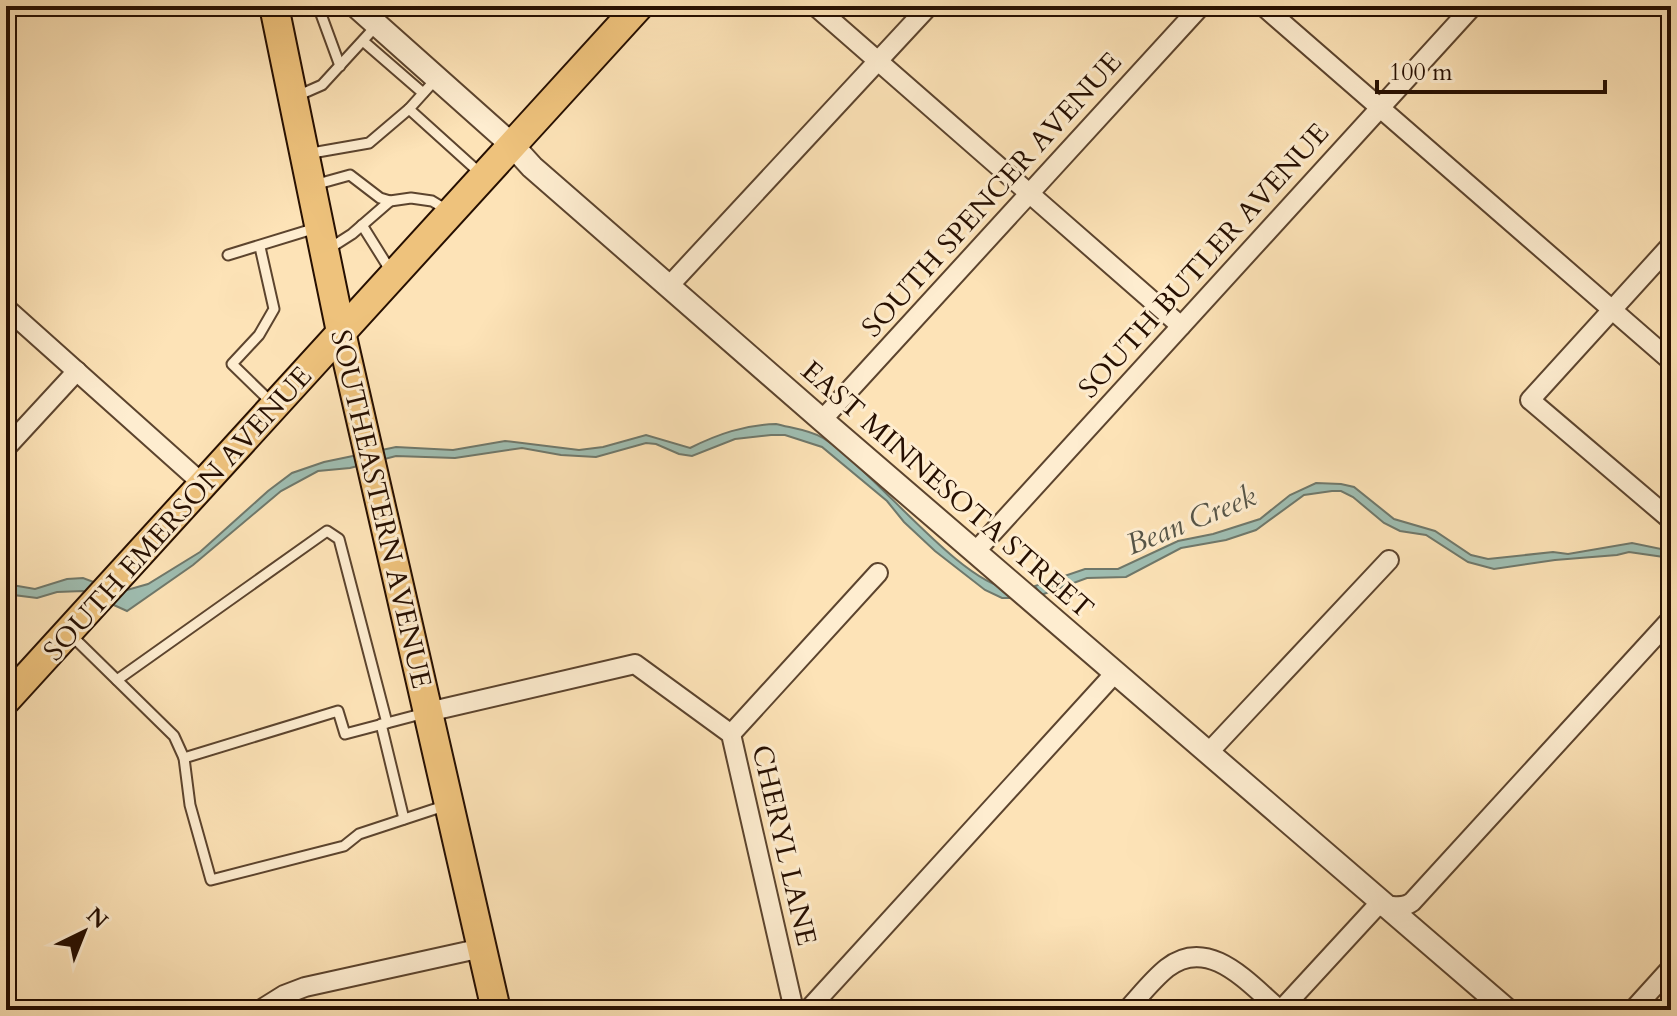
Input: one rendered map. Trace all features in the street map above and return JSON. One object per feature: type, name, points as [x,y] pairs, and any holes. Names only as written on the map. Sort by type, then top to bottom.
[{"type":"main road","name":"SOUTHEASTERN AVENUE","points":[[274,6],[341,332],[496,1010]]},
{"type":"main road","name":"SOUTH EMERSON AVENUE","points":[[6,700],[639,6]]},
{"type":"street","name":"EAST MINNESOTA STREET","points":[[356,6],[370,33],[430,86],[512,145],[532,167],[822,420],[1507,1010]]},
{"type":"street","points":[[815,6],[1181,326]]},
{"type":"street","points":[[669,286],[929,6]]},
{"type":"street","name":"SOUTH SPENCER AVENUE","points":[[822,420],[1201,6]]},
{"type":"street","points":[[1263,6],[1671,361]]},
{"type":"street","name":"SOUTH BUTLER AVENUE","points":[[975,552],[1473,6]]},
{"type":"street","points":[[1671,245],[1530,400],[1671,520]]},
{"type":"street","points":[[6,308],[204,485]]},
{"type":"street","points":[[6,448],[77,371]]},
{"type":"street","points":[[1208,753],[1389,560]]},
{"type":"street","points":[[731,734],[878,573]]},
{"type":"street","points":[[1127,1010],[1165,969],[1184,959],[1198,957],[1212,958],[1225,964],[1280,1010],[1371,911],[1385,904],[1401,907],[1412,902],[1671,619]]},
{"type":"street","name":"CHERYL LANE","points":[[428,712],[635,664],[731,734],[794,1010]]},
{"type":"street","points":[[808,1010],[1115,673]]},
{"type":"street","points":[[260,1010],[284,995],[305,987],[482,948]]},
{"type":"street","points":[[1633,1010],[1671,968]]},
{"type":"lane","points":[[318,6],[340,66]]},
{"type":"lane","points":[[292,97],[322,85],[370,33]]},
{"type":"lane","points":[[304,154],[369,143],[409,109],[430,86]]},
{"type":"lane","points":[[409,109],[484,176]]},
{"type":"lane","points":[[311,186],[350,175],[380,198],[390,201],[411,198],[432,201],[450,213]]},
{"type":"lane","points":[[228,255],[260,247],[322,239],[362,225],[390,201]]},
{"type":"lane","points":[[362,225],[394,275]]},
{"type":"lane","points":[[260,247],[274,309],[259,335],[232,364],[275,406]]},
{"type":"lane","points":[[117,680],[327,531],[339,539],[404,819]]},
{"type":"lane","points":[[69,633],[174,736],[184,758],[190,805],[211,880],[344,846],[359,834],[449,805]]},
{"type":"lane","points":[[184,758],[338,711],[345,734],[428,712]]},
{"type":"shaded area","points":[[776,424],[823,438],[844,453],[941,547],[989,582],[1010,589],[1011,598],[1002,598],[985,590],[935,551],[887,501],[822,447],[785,435],[735,439],[692,456],[646,443],[596,457],[522,448],[455,458],[396,456],[350,468],[318,471],[281,491],[193,565],[127,611],[83,591],[57,592],[37,598],[6,594],[6,584],[35,589],[67,579],[83,578],[120,592],[148,584],[200,552],[292,473],[324,462],[396,447],[453,450],[505,441],[579,450],[646,435],[690,448],[732,431]]},
{"type":"shaded area","points":[[1316,483],[1354,487],[1394,519],[1435,531],[1471,555],[1488,559],[1553,552],[1568,554],[1632,543],[1671,551],[1671,558],[1629,552],[1494,569],[1468,562],[1426,535],[1400,531],[1384,523],[1353,497],[1341,491],[1332,491],[1304,495],[1256,530],[1226,540],[1181,548],[1126,577],[1087,578],[1041,595],[1035,586],[1085,569],[1118,569],[1178,541],[1260,519],[1290,495]]},
{"type":"water label","name":"Bean Creek","points":[[1191,520]]}]
